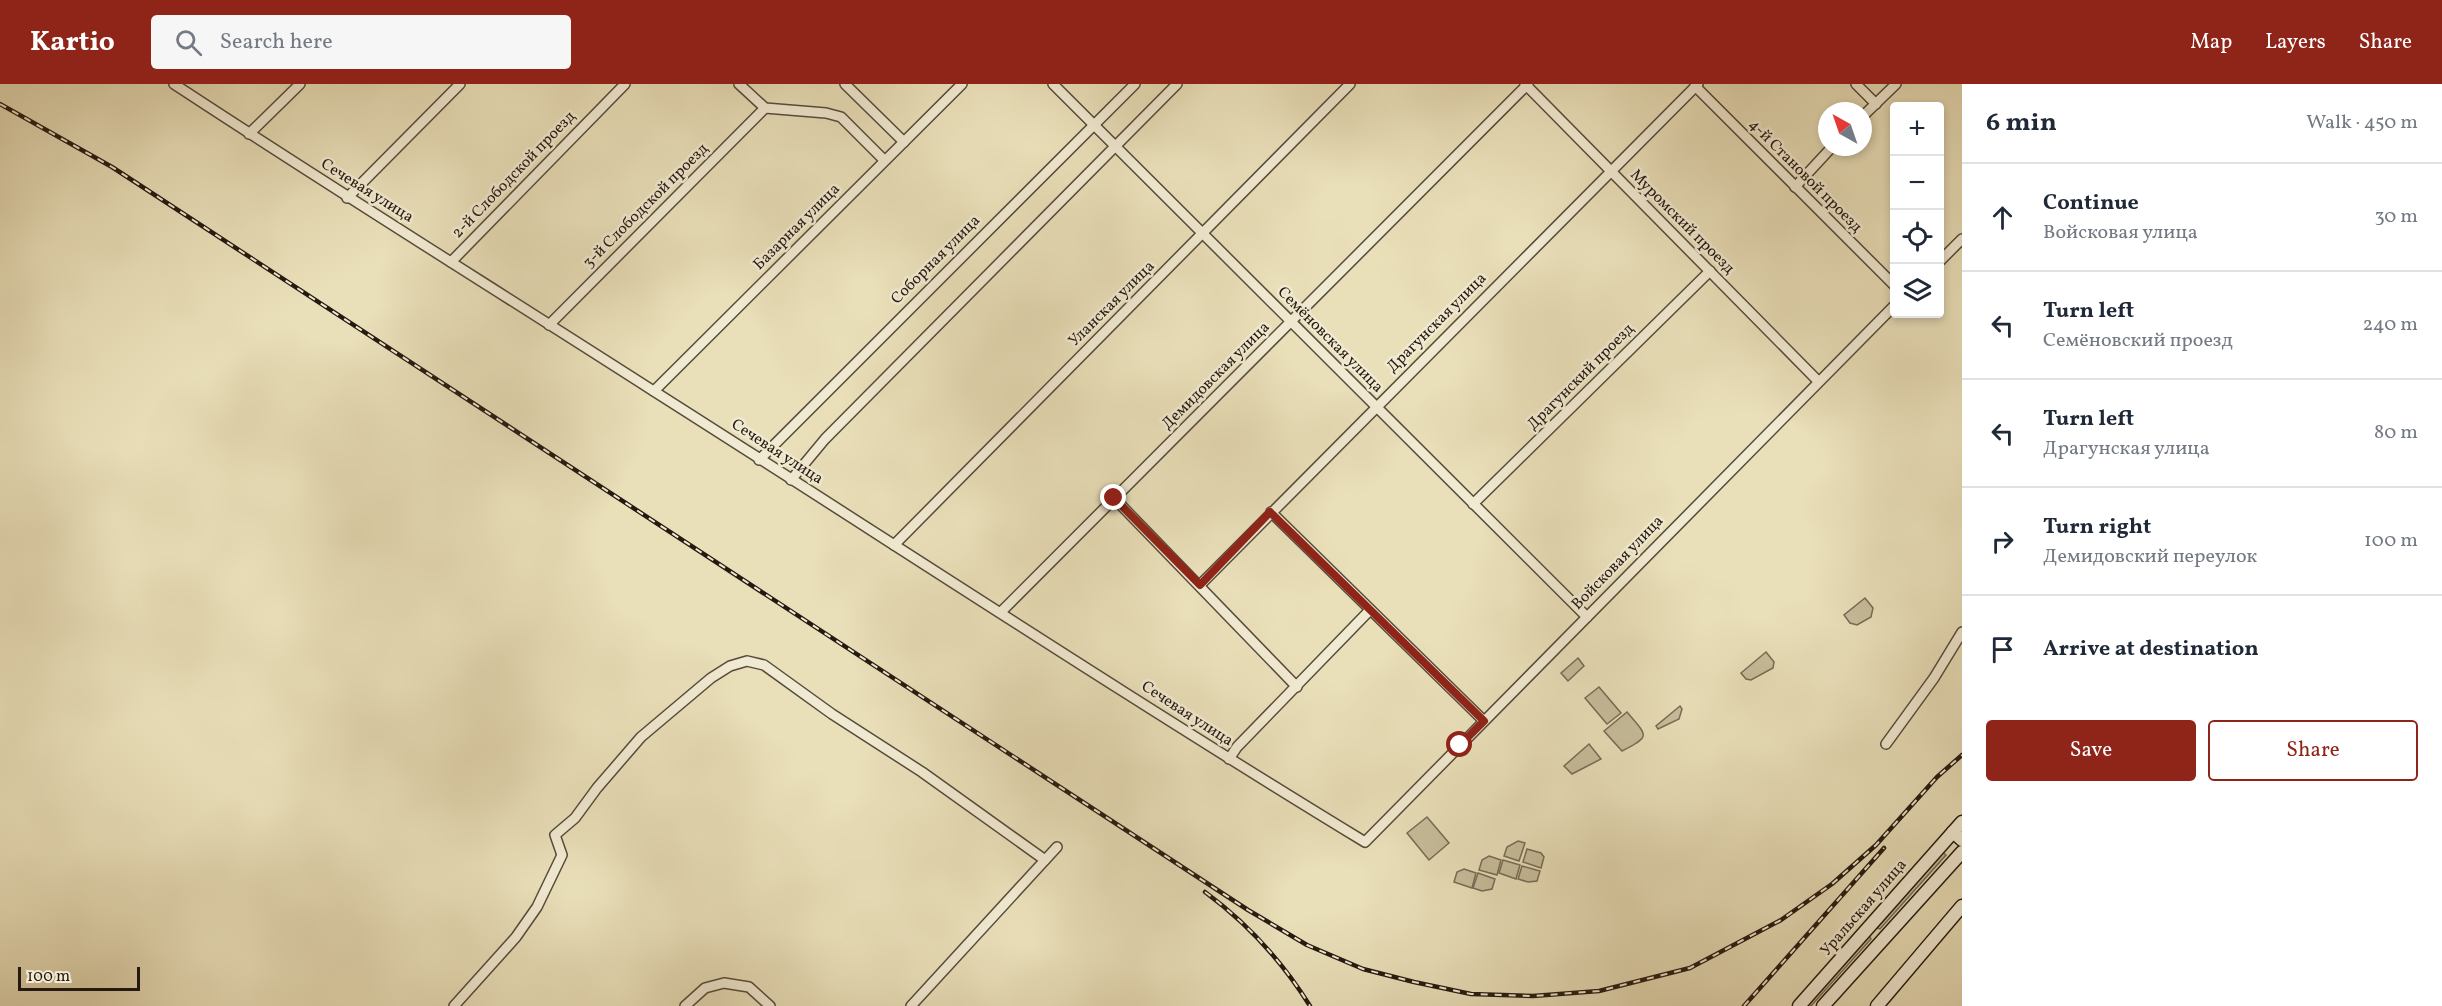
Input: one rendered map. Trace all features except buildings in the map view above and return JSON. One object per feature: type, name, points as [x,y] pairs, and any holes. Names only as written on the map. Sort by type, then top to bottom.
[{"type":"main road","name":"Уральская улица","points":[[1799,1006],[1960,828]]},
{"type":"main road","name":"Уральская улица","points":[[1823,1006],[1962,852]]},
{"type":"main road","points":[[1877,1006],[1962,906]]},
{"type":"street","name":"Сечевая улица","points":[[174,84],[347,198],[654,391],[1229,759],[1365,843]]},
{"type":"street","points":[[249,134],[300,84]]},
{"type":"street","points":[[347,198],[460,84]]},
{"type":"street","name":"2-й Слободской проезд","points":[[451,262],[625,84]]},
{"type":"street","points":[[739,84],[765,108],[841,117],[884,160]]},
{"type":"street","points":[[845,84],[904,142]]},
{"type":"street","name":"Базарная улица","points":[[654,391],[962,84]]},
{"type":"street","name":"Семёновская улица","points":[[1053,84],[1587,616]]},
{"type":"street","name":"Соборная улица","points":[[759,460],[901,315],[1135,84]]},
{"type":"street","points":[[791,480],[825,440],[1177,84]]},
{"type":"street","name":"Уланская улица","points":[[894,545],[1350,84]]},
{"type":"street","name":"Муромский проезд","points":[[1526,84],[1818,381]]},
{"type":"street","name":"Демидовская улица","points":[[1001,612],[1526,84]]},
{"type":"street","points":[[1856,84],[1876,104]]},
{"type":"street","points":[[1872,108],[1896,84]]},
{"type":"street","name":"Драгунская улица","points":[[1200,585],[1270,512],[1697,85]]},
{"type":"street","name":"4-й Становой проезд","points":[[1697,85],[1794,187],[1890,281]]},
{"type":"street","name":"3-й Слободской проезд","points":[[549,325],[765,108]]},
{"type":"street","points":[[1794,187],[1823,156]]},
{"type":"street","points":[[1944,257],[1962,239]]},
{"type":"street","name":"Драгунский проезд","points":[[1473,504],[1710,271]]},
{"type":"street","name":"Войсковая улица","points":[[1365,843],[1890,310]]},
{"type":"street","points":[[1114,498],[1297,687]]},
{"type":"street","points":[[1270,512],[1484,721]]},
{"type":"street","points":[[1229,759],[1237,747],[1370,610]]},
{"type":"street","points":[[1886,744],[1934,678],[1962,632]]},
{"type":"street","points":[[454,1006],[516,937],[537,907],[562,855],[555,835],[575,818],[597,788],[641,737],[711,678],[730,666],[747,661],[764,665],[773,671],[832,714],[922,772],[1045,860]]},
{"type":"street","points":[[911,1006],[1057,847]]},
{"type":"street","points":[[685,1006],[705,988],[724,983],[749,987],[770,1006]]},
{"type":"shaded area","points":[[1865,598],[1873,608],[1871,617],[1857,625],[1850,623],[1844,615]]},
{"type":"shaded area","points":[[1766,652],[1774,662],[1773,668],[1751,680],[1746,679],[1741,673]]},
{"type":"shaded area","points":[[1578,658],[1584,666],[1568,681],[1561,673]]},
{"type":"shaded area","points":[[1599,687],[1621,713],[1607,724],[1585,698]]},
{"type":"shaded area","points":[[1680,706],[1682,709],[1679,719],[1658,729],[1656,726]]},
{"type":"shaded area","points":[[1627,712],[1639,726],[1643,735],[1638,742],[1622,751],[1604,731]]},
{"type":"shaded area","points":[[1589,744],[1601,759],[1572,774],[1564,766]]},
{"type":"shaded area","points":[[1427,817],[1449,843],[1429,860],[1407,833]]},
{"type":"shaded area","points":[[1518,841],[1525,843],[1519,861],[1504,856],[1507,847]]},
{"type":"shaded area","points":[[1527,849],[1541,853],[1544,857],[1541,868],[1523,862]]},
{"type":"shaded area","points":[[1942,852],[1946,855],[1880,929],[1877,928]]},
{"type":"shaded area","points":[[1489,856],[1501,860],[1497,875],[1479,870],[1482,860]]},
{"type":"shaded area","points":[[1503,860],[1520,865],[1516,879],[1499,873]]},
{"type":"shaded area","points":[[1522,866],[1540,871],[1537,881],[1528,882],[1518,879]]},
{"type":"shaded area","points":[[1464,869],[1476,873],[1472,888],[1454,882],[1457,872]]},
{"type":"shaded area","points":[[1478,873],[1495,879],[1492,889],[1482,891],[1473,888]]},
{"type":"shaded area","points":[[1869,935],[1871,939],[1811,1006],[1803,1006]]},
{"type":"railway","points":[[0,104],[112,167],[1248,910],[1307,945],[1363,969],[1471,994],[1533,996],[1599,991],[1690,968],[1781,920],[1832,884],[1876,845],[1937,777],[1962,755]]},
{"type":"railway","points":[[1744,1006],[1884,848]]},
{"type":"railway","points":[[1205,892],[1249,930],[1276,958],[1310,1006]]},
{"type":"route","points":[[1114,498],[1200,585],[1270,512],[1484,721],[1460,745]]}]
